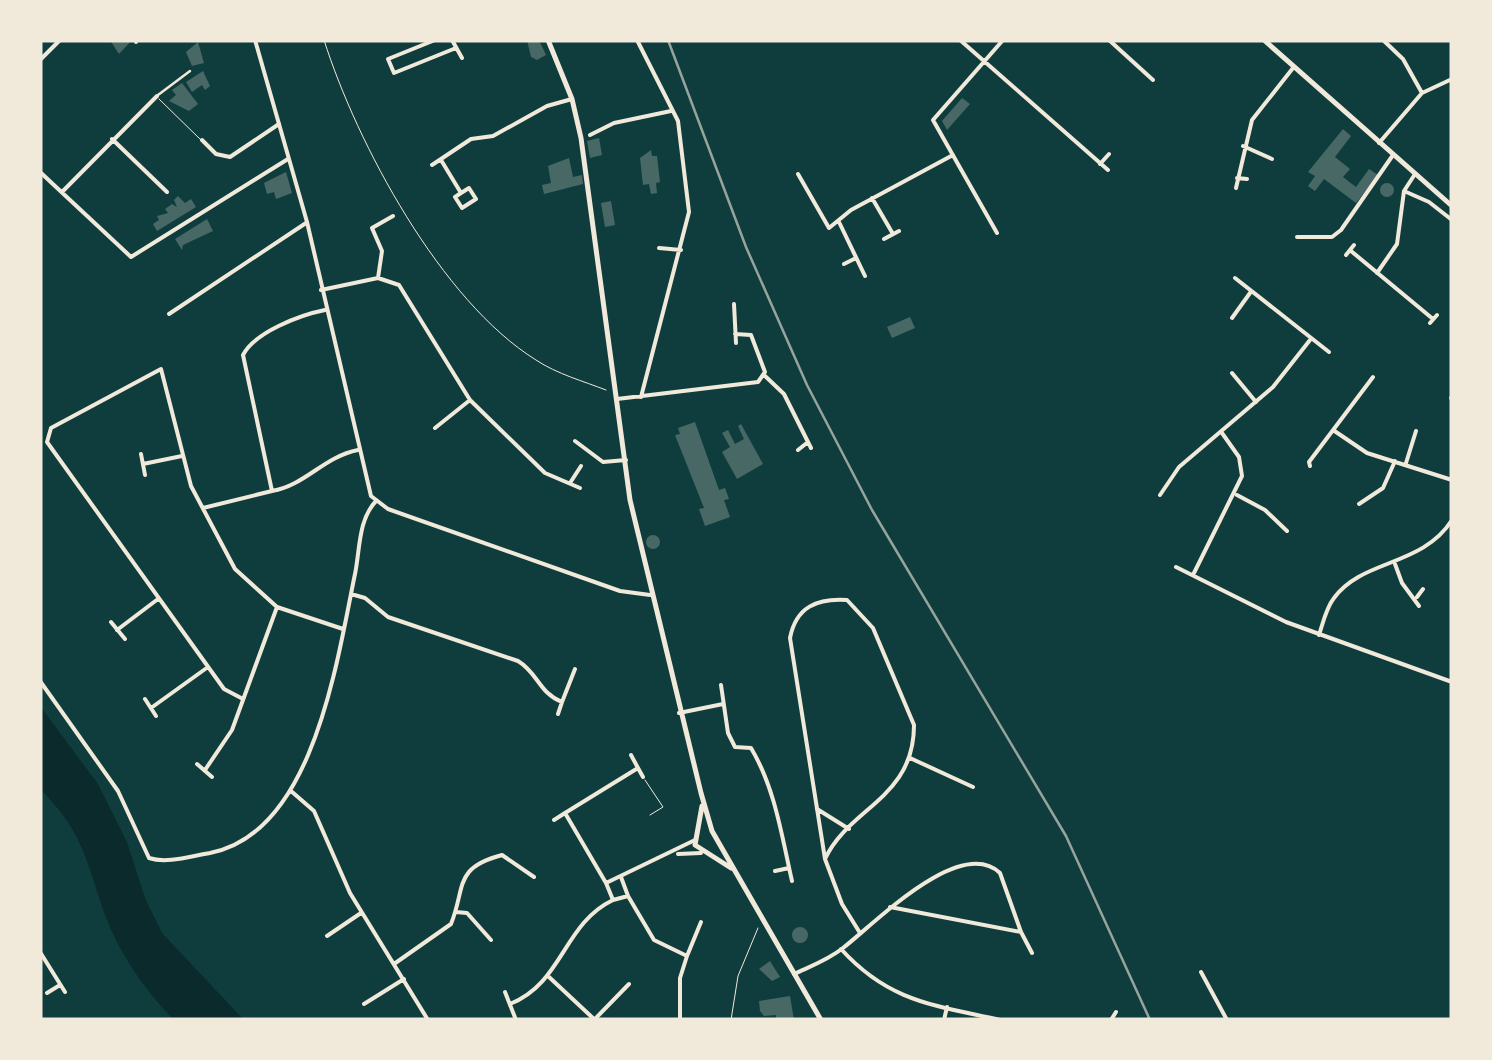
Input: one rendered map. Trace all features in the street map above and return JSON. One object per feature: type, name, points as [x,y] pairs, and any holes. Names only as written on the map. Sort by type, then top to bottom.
[{"type":"main road","points":[[548,40],[572,99],[593,201],[626,460],[650,596],[701,794],[712,831],[821,1020]]},
{"type":"main road","points":[[1264,40],[1452,206]]},
{"type":"main road","points":[[701,794],[697,836],[701,852],[735,871]]},
{"type":"main road","points":[[697,836],[712,831]]},
{"type":"main road","points":[[710,854],[720,842]]},
{"type":"street","points":[[40,60],[60,40]]},
{"type":"street","points":[[255,40],[307,222],[367,490],[376,502],[620,590],[650,596]]},
{"type":"street","points":[[435,40],[388,59],[394,73],[456,48]]},
{"type":"street","points":[[452,40],[462,58]]},
{"type":"street","points":[[638,40],[678,122],[689,212],[641,397]]},
{"type":"street","points":[[960,40],[1108,170]]},
{"type":"street","points":[[996,234],[932,120],[1003,40]]},
{"type":"street","points":[[1109,40],[1153,80]]},
{"type":"street","points":[[1383,40],[1403,59],[1422,93]]},
{"type":"street","points":[[1236,188],[1243,146],[1262,104],[1293,68]]},
{"type":"street","points":[[62,192],[157,96],[190,71]]},
{"type":"street","points":[[1379,143],[1422,93],[1452,78]]},
{"type":"street","points":[[432,165],[471,139],[493,136],[546,106],[572,99]]},
{"type":"street","points":[[590,135],[614,123],[671,111]]},
{"type":"street","points":[[202,140],[216,154],[230,157],[279,124]]},
{"type":"street","points":[[112,140],[167,192]]},
{"type":"street","points":[[1243,146],[1269,158],[1262,164]]},
{"type":"street","points":[[1100,164],[1109,154]]},
{"type":"street","points":[[1298,237],[1332,237],[1341,230],[1393,155]]},
{"type":"street","points":[[798,174],[829,228],[872,198],[953,156]]},
{"type":"street","points":[[40,172],[127,256],[289,158]]},
{"type":"street","points":[[441,160],[462,193]]},
{"type":"street","points":[[1377,272],[1397,244],[1404,191],[1415,174]]},
{"type":"street","points":[[1237,178],[1248,179]]},
{"type":"street","points":[[1404,191],[1430,202],[1452,220]]},
{"type":"street","points":[[872,198],[896,233],[884,239]]},
{"type":"street","points":[[378,278],[382,251],[372,228],[393,216]]},
{"type":"street","points":[[169,314],[307,222]]},
{"type":"street","points":[[839,222],[866,276]]},
{"type":"street","points":[[660,248],[681,250]]},
{"type":"street","points":[[1350,250],[1433,319]]},
{"type":"street","points":[[844,264],[856,258]]},
{"type":"street","points":[[321,290],[378,278],[403,290],[470,400],[545,473],[580,488]]},
{"type":"street","points":[[1235,278],[1329,352]]},
{"type":"street","points":[[1232,318],[1250,293]]},
{"type":"street","points":[[734,304],[736,343]]},
{"type":"street","points":[[272,491],[243,356],[251,344],[298,316],[325,310]]},
{"type":"street","points":[[735,334],[754,338],[764,375],[784,394],[811,448]]},
{"type":"street","points":[[1160,495],[1179,467],[1256,402],[1310,340]]},
{"type":"street","points":[[243,699],[224,689],[46,442],[51,428],[160,369],[182,456],[202,509],[235,569],[277,608],[343,629]]},
{"type":"street","points":[[1232,373],[1256,402]]},
{"type":"street","points":[[617,397],[738,388],[764,375]]},
{"type":"street","points":[[1310,466],[1372,377]]},
{"type":"street","points":[[436,428],[470,400]]},
{"type":"street","points":[[1333,430],[1358,448],[1452,480]]},
{"type":"street","points":[[1406,463],[1416,431]]},
{"type":"street","points":[[1193,576],[1237,495],[1242,467],[1222,433]]},
{"type":"street","points":[[575,441],[603,462],[626,460]]},
{"type":"street","points":[[798,450],[808,442]]},
{"type":"street","points":[[202,509],[300,484],[328,459],[358,450]]},
{"type":"street","points":[[141,454],[145,475]]},
{"type":"street","points":[[143,464],[182,456]]},
{"type":"street","points":[[1359,504],[1365,496],[1382,488],[1395,460]]},
{"type":"street","points":[[570,484],[581,466]]},
{"type":"street","points":[[1156,485],[1163,488]]},
{"type":"street","points":[[1361,489],[1365,496]]},
{"type":"street","points":[[1237,495],[1287,532]]},
{"type":"street","points":[[40,681],[118,791],[149,858],[162,860],[213,852],[247,839],[291,791],[313,740],[343,629],[364,520],[376,502]]},
{"type":"street","points":[[1267,526],[1272,518]]},
{"type":"street","points":[[1320,635],[1334,598],[1347,584],[1395,564],[1449,530],[1452,520]]},
{"type":"street","points":[[1395,564],[1402,583],[1417,597],[1420,606]]},
{"type":"street","points":[[1176,567],[1320,635],[1452,682]]},
{"type":"street","points":[[1417,597],[1423,588]]},
{"type":"street","points":[[351,594],[365,598],[388,616],[518,662],[530,671],[544,694],[562,702]]},
{"type":"street","points":[[118,630],[158,600]]},
{"type":"street","points":[[825,859],[838,837],[892,786],[910,758],[914,725],[873,628],[858,606],[846,600],[813,604],[796,618],[790,649],[825,859],[842,904],[860,933]]},
{"type":"street","points":[[204,770],[226,743],[277,608]]},
{"type":"street","points":[[111,622],[125,639]]},
{"type":"street","points":[[151,708],[208,667]]},
{"type":"street","points":[[558,714],[575,669]]},
{"type":"street","points":[[721,686],[731,742],[749,748],[773,800],[792,882]]},
{"type":"street","points":[[145,700],[156,716]]},
{"type":"street","points":[[679,712],[723,704]]},
{"type":"street","points":[[630,755],[643,777]]},
{"type":"street","points":[[910,758],[973,787]]},
{"type":"street","points":[[197,764],[212,777]]},
{"type":"street","points":[[554,820],[638,768]]},
{"type":"street","points":[[291,791],[314,811],[362,913],[428,1020]]},
{"type":"street","points":[[814,805],[822,815],[849,829]]},
{"type":"street","points":[[565,813],[613,900]]},
{"type":"street","points":[[606,883],[673,854],[697,836]]},
{"type":"street","points":[[673,854],[701,852]]},
{"type":"street","points":[[394,964],[440,934],[456,912],[459,882],[486,859],[502,855],[534,877]]},
{"type":"street","points":[[794,974],[841,950],[890,908],[942,873],[986,864],[1000,873],[1032,953]]},
{"type":"street","points":[[775,872],[789,868]]},
{"type":"street","points":[[620,877],[654,940],[687,956]]},
{"type":"street","points":[[510,1004],[528,996],[550,977],[577,926],[613,900],[628,896]]},
{"type":"street","points":[[890,908],[1021,932]]},
{"type":"street","points":[[456,912],[467,913],[491,940]]},
{"type":"street","points":[[327,936],[362,913]]},
{"type":"street","points":[[680,1020],[680,978],[700,922]]},
{"type":"street","points":[[841,950],[882,987],[1000,1020]]},
{"type":"street","points":[[40,952],[65,992]]},
{"type":"street","points":[[1201,972],[1226,1020]]},
{"type":"street","points":[[550,977],[594,1020],[629,984]]},
{"type":"street","points":[[364,1004],[404,979]]},
{"type":"street","points":[[46,993],[60,985]]},
{"type":"street","points":[[505,992],[516,1020]]},
{"type":"street","points":[[622,992],[628,998]]},
{"type":"street","points":[[944,1020],[947,1007]]},
{"type":"street","points":[[1110,1020],[1116,1012]]},
{"type":"lane","points":[[157,96],[202,140]]},
{"type":"lane","points":[[643,777],[662,807],[650,815]]},
{"type":"path","points":[[324,40],[369,148],[432,254],[478,308],[536,361],[617,397]]},
{"type":"path","points":[[730,1020],[738,976],[762,920]]},
{"type":"water","points":[[40,706],[98,784],[127,842],[145,898],[162,933],[244,1020],[174,1020],[131,966],[109,924],[81,846],[40,789]]},
{"type":"building","points":[[110,40],[132,40],[119,54]]},
{"type":"building","points":[[527,40],[539,40],[546,55],[537,60],[531,57]]},
{"type":"building","points":[[198,42],[204,63],[192,66],[186,52]]},
{"type":"building","points":[[203,71],[210,86],[205,90],[202,85],[192,92],[186,82]]},
{"type":"building","points":[[182,83],[198,104],[189,111],[169,101],[176,95],[172,90]]},
{"type":"building","points":[[962,98],[970,104],[947,130],[942,121]]},
{"type":"building","points":[[1343,129],[1351,136],[1335,157],[1350,169],[1343,177],[1356,187],[1369,169],[1378,175],[1356,203],[1324,179],[1315,191],[1308,186],[1315,176],[1308,172]]},
{"type":"building","points":[[599,138],[602,155],[590,158],[587,141]]},
{"type":"building","points":[[651,150],[652,156],[657,156],[660,182],[656,183],[657,193],[651,194],[649,184],[643,185],[640,158]]},
{"type":"building","points":[[569,158],[573,177],[582,175],[583,184],[544,194],[542,185],[551,183],[548,166]]},
{"type":"building","points":[[286,172],[292,193],[276,199],[274,192],[267,194],[264,183]]},
{"type":"building","points":[[1387,183],[1394,190],[1387,197],[1380,190]]},
{"type":"building","points":[[178,196],[185,203],[191,199],[196,207],[157,231],[153,224],[159,220],[157,216],[168,213],[165,209],[172,204],[177,207],[174,200]]},
{"type":"building","points":[[611,201],[615,225],[605,227],[601,203]]},
{"type":"building","points":[[207,219],[213,231],[183,245],[182,250],[175,239]]},
{"type":"building","points":[[910,317],[915,328],[892,338],[887,327]]},
{"type":"building","points":[[695,422],[719,490],[725,488],[729,499],[724,500],[730,517],[705,526],[699,509],[704,508],[675,435],[680,434],[678,428]]},
{"type":"building","points":[[741,424],[763,464],[737,479],[722,452],[730,447],[722,433],[728,430],[735,444],[744,439],[738,426]]},
{"type":"building","points":[[653,535],[660,542],[653,549],[646,542]]},
{"type":"building","points":[[800,927],[808,935],[800,943],[792,935]]},
{"type":"building","points":[[770,961],[780,977],[772,981],[759,969]]},
{"type":"building","points":[[790,996],[794,1020],[776,1020],[776,1015],[764,1016],[760,1011],[759,1001]]},
{"type":"railway","points":[[668,40],[746,247],[807,385],[872,510],[1066,836],[1150,1020]]}]
